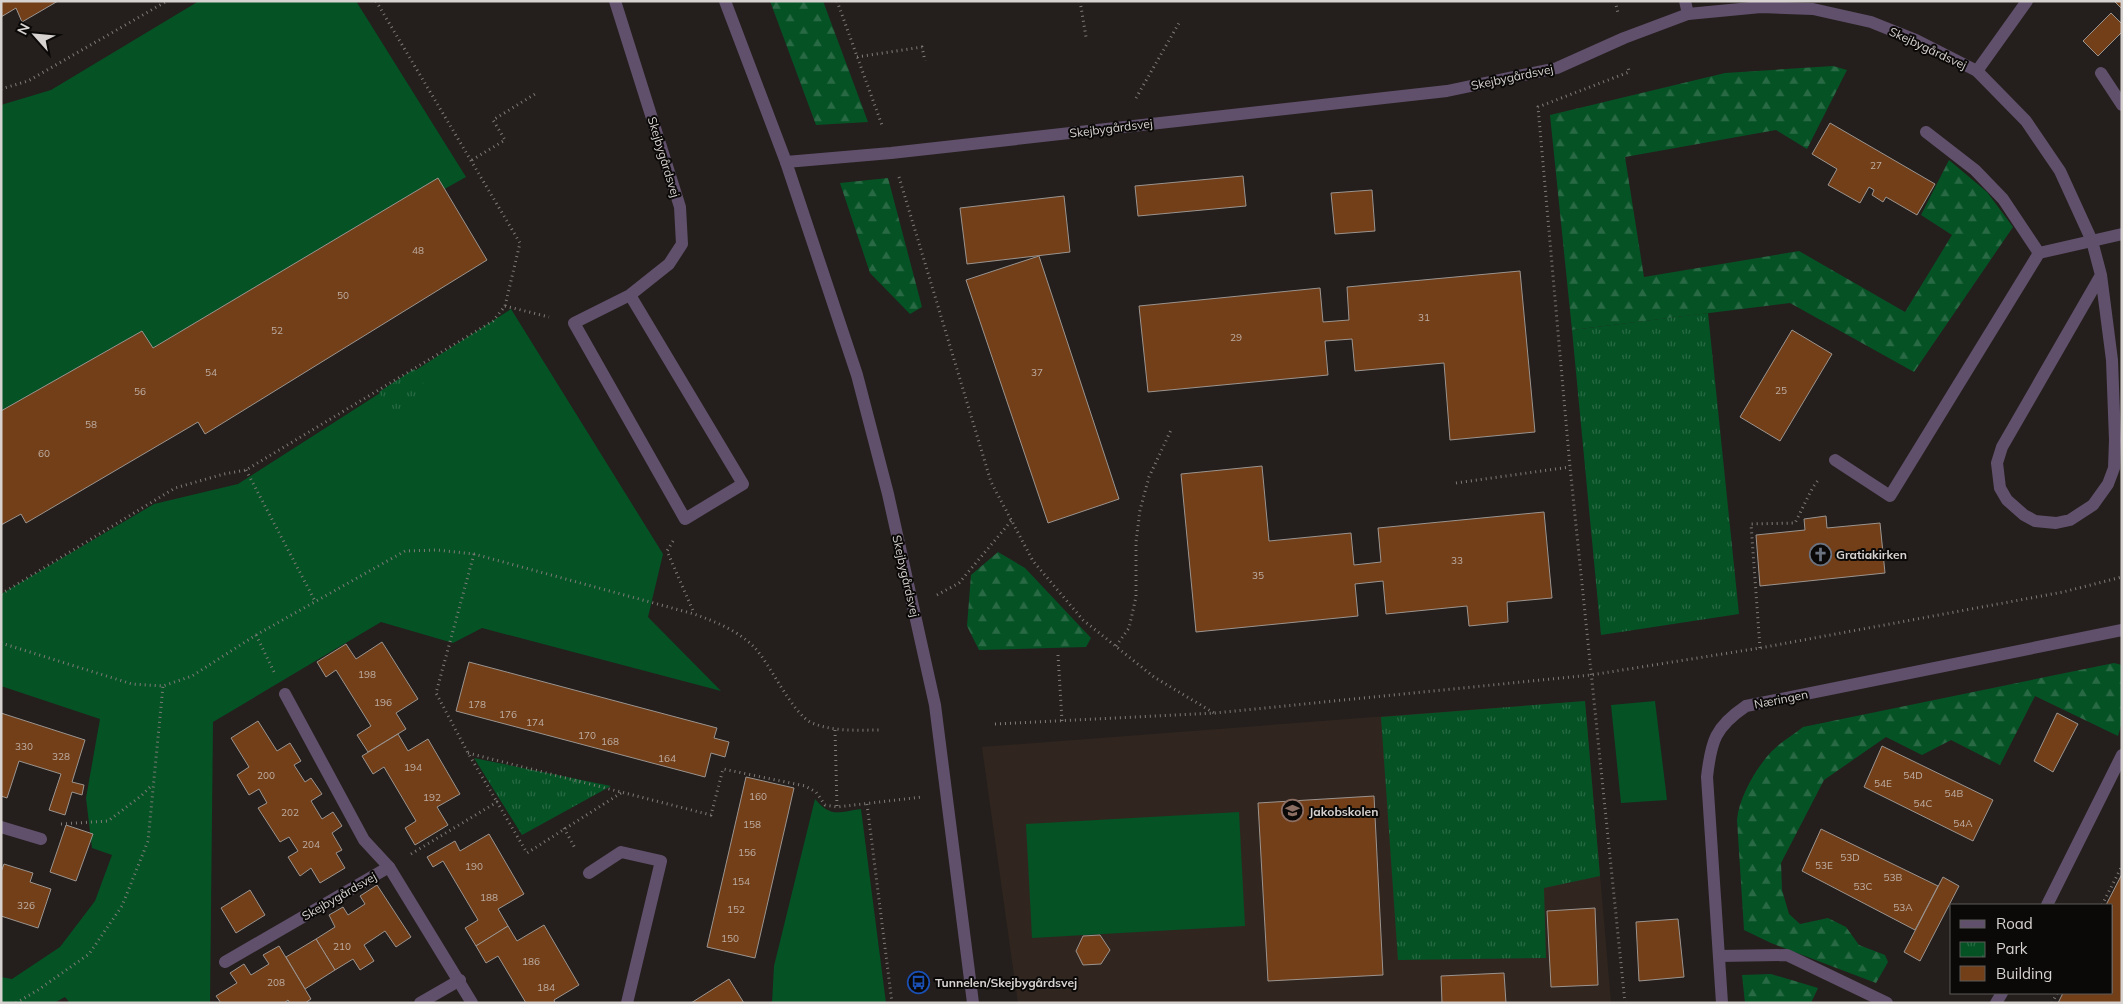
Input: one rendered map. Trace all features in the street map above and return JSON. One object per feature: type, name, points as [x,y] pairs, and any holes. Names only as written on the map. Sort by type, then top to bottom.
[{"type":"street","name":"Skejbygårdsvej","points":[[574,323],[630,295],[669,264],[682,244],[680,207],[615,1]]},
{"type":"street","name":"Skejbygårdsvej","points":[[725,1],[786,162],[857,375],[888,494],[935,705],[973,1003]]},
{"type":"street","points":[[1977,71],[2027,1]]},
{"type":"street","name":"Skejbygårdsvej","points":[[786,162],[1447,91],[1557,68],[1624,38],[1686,7],[1813,9],[1871,22],[1907,36],[1977,71],[2026,121],[2060,171],[2092,241],[2101,275],[2112,360],[2115,440],[2114,468],[2108,484],[2093,505],[2070,520],[2045,523],[2024,515],[2007,500],[2000,488],[1997,463],[2002,447],[2101,275]]},
{"type":"street","points":[[2101,73],[2120,99]]},
{"type":"street","points":[[1926,132],[1975,170],[2003,199],[2039,253]]},
{"type":"street","points":[[1835,460],[1890,496],[2039,253],[2122,234]]},
{"type":"street","points":[[574,323],[685,519],[743,484],[630,295]]},
{"type":"street","name":"Næringen","points":[[1722,1003],[1708,777],[1711,746],[1728,719],[1746,706],[2122,630]]},
{"type":"street","points":[[285,694],[364,840],[389,867]]},
{"type":"street","points":[[2048,904],[2122,755]]},
{"type":"street","points":[[1,827],[41,839]]},
{"type":"street","points":[[589,873],[621,852],[661,861],[628,1003]]},
{"type":"street","name":"Skejbygårdsvej","points":[[225,962],[389,867],[460,980],[472,1003]]},
{"type":"street","points":[[1719,956],[1787,955],[1887,1003]]},
{"type":"street","points":[[420,1003],[460,980]]},
{"type":"path","points":[[1,89],[28,81],[167,1]]},
{"type":"path","points":[[1,594],[175,488],[246,470],[493,321],[505,306],[520,243],[376,1]]},
{"type":"path","points":[[837,1],[891,152],[992,482],[1033,561],[1084,620],[1154,677],[1215,713]]},
{"type":"path","points":[[1080,1],[1086,37]]},
{"type":"path","points":[[1615,1],[1624,38],[1629,72],[1538,107],[1570,467],[1625,1003]]},
{"type":"path","points":[[1134,102],[1154,70],[1179,23]]},
{"type":"path","points":[[857,57],[922,47],[926,60]]},
{"type":"path","points":[[472,160],[506,140],[493,120],[535,94]]},
{"type":"path","points":[[505,306],[574,323]]},
{"type":"path","points":[[1116,646],[1129,628],[1136,597],[1136,542],[1140,510],[1149,477],[1170,430]]},
{"type":"path","points":[[1760,648],[1751,524],[1795,523],[1813,487],[1835,460]]},
{"type":"path","points":[[1456,483],[1570,467]]},
{"type":"path","points":[[246,470],[316,601]]},
{"type":"path","points":[[685,519],[667,551],[694,614]]},
{"type":"path","points":[[959,584],[1012,520]]},
{"type":"path","points":[[1,643],[132,684],[163,686],[192,676],[256,635],[404,551],[437,550],[474,554],[694,614],[727,626],[754,647],[790,700],[810,722],[835,730],[881,730]]},
{"type":"path","points":[[474,554],[436,693],[468,753],[527,853],[621,793]]},
{"type":"path","points":[[995,724],[1215,713],[1592,674],[1760,648],[2063,592],[2122,578]]},
{"type":"path","points":[[256,635],[285,694]]},
{"type":"path","points":[[1058,655],[1062,721]]},
{"type":"path","points":[[16,1003],[89,954],[122,906],[148,841],[163,686]]},
{"type":"path","points":[[835,730],[837,807]]},
{"type":"path","points":[[468,753],[712,815],[723,768],[805,786],[816,792],[825,805],[837,807],[947,794]]},
{"type":"path","points":[[41,839],[59,824],[108,821],[141,796],[152,785]]},
{"type":"path","points":[[389,867],[497,802]]},
{"type":"path","points":[[866,804],[892,1003]]},
{"type":"path","points":[[2103,904],[2122,866]]},
{"type":"shaded area","name":"Jakobskolen","points":[[1585,701],[1611,1003],[1018,1003],[982,747]]},
{"type":"green space","points":[[199,1],[356,1],[466,177],[1,437],[1,105],[51,90]]},
{"type":"green space","points":[[770,1],[823,1],[868,122],[816,125]]},
{"type":"green space","points":[[1833,66],[1847,70],[1807,149],[1776,130],[1625,157],[1644,277],[1799,251],[1905,312],[1952,235],[1921,215],[1949,160],[1987,192],[2013,227],[1914,372],[1790,303],[1572,330],[1550,115],[1725,73]]},
{"type":"green space","points":[[888,178],[922,307],[910,314],[870,273],[840,183]]},
{"type":"green space","points":[[511,309],[663,554],[648,617],[721,691],[482,628],[453,643],[381,622],[213,722],[210,1003],[70,1003],[65,997],[54,1003],[1,1003],[1,977],[12,979],[60,947],[95,901],[112,855],[92,848],[86,798],[100,719],[1,686],[1,594],[154,504],[238,484]]},
{"type":"green space","points":[[1708,313],[1739,614],[1601,635],[1572,330]]},
{"type":"green space","points":[[414,369],[432,397],[395,420],[379,392]]},
{"type":"green space","points":[[998,552],[1025,568],[1091,638],[1086,647],[979,650],[967,626],[971,575]]},
{"type":"green space","points":[[2114,663],[2122,665],[2122,722],[2118,736],[2035,696],[2000,765],[1951,740],[1922,755],[1886,737],[1824,780],[1781,863],[1782,890],[1789,914],[1800,924],[1828,918],[1846,927],[1859,945],[1885,955],[1888,962],[1876,983],[1771,943],[1744,930],[1738,811],[1749,783],[1766,758],[1779,745],[1803,727]]},
{"type":"green space","points":[[1585,701],[1600,876],[1544,888],[1546,958],[1398,960],[1381,717]]},
{"type":"green space","points":[[1655,701],[1667,800],[1621,803],[1611,705]]},
{"type":"green space","points":[[474,758],[611,786],[522,835]]},
{"type":"green space","points":[[815,799],[826,809],[835,812],[861,809],[886,1003],[772,1003],[774,966]]},
{"type":"green space","points":[[1239,812],[1245,926],[1032,938],[1026,824]]},
{"type":"green space","points":[[1771,974],[1818,988],[1811,1003],[1745,1003],[1742,975]]},
{"type":"building","points":[[1,1],[58,1],[22,22],[16,8],[1,17]]},
{"type":"building","points":[[2114,1],[2122,1],[2122,9]]},
{"type":"building","points":[[2111,13],[2122,24],[2122,32],[2098,56],[2083,41]]},
{"type":"building","points":[[1830,123],[1935,184],[1917,215],[1886,197],[1883,202],[1872,195],[1874,190],[1869,187],[1860,203],[1828,185],[1837,169],[1812,154]]},
{"type":"building","points":[[1243,176],[1246,206],[1138,216],[1135,186]]},
{"type":"building","points":[[438,178],[487,260],[205,434],[198,422],[26,523],[21,514],[1,525],[1,411],[142,331],[153,348]]},
{"type":"building","points":[[1372,190],[1375,231],[1335,234],[1331,193]]},
{"type":"building","points":[[1064,196],[1070,252],[967,264],[960,208]]},
{"type":"building","points":[[1039,256],[1119,499],[1048,523],[966,280]]},
{"type":"building","points":[[1520,271],[1535,432],[1450,440],[1444,363],[1355,371],[1352,339],[1325,341],[1328,375],[1148,392],[1139,306],[1320,288],[1323,322],[1349,320],[1347,287]]},
{"type":"building","points":[[1792,330],[1832,354],[1780,441],[1740,417]]},
{"type":"building","points":[[1262,466],[1269,541],[1351,533],[1354,565],[1381,562],[1378,528],[1544,512],[1552,598],[1507,602],[1508,622],[1469,626],[1467,606],[1386,614],[1383,581],[1355,584],[1358,616],[1196,632],[1181,474]]},
{"type":"building","name":"Gratiakirken","points":[[1826,516],[1827,528],[1880,523],[1885,573],[1760,586],[1756,535],[1805,530],[1804,519]]},
{"type":"building","points":[[382,642],[418,699],[396,713],[406,729],[368,752],[357,735],[371,726],[336,670],[326,677],[317,662],[346,644],[356,659]]},
{"type":"building","points":[[469,662],[717,728],[714,738],[729,742],[725,757],[711,753],[705,777],[456,711]]},
{"type":"building","points":[[1,713],[85,740],[72,782],[84,785],[82,795],[72,792],[65,815],[49,810],[61,774],[19,761],[7,798],[1,796]]},
{"type":"building","points":[[2057,713],[2078,724],[2053,772],[2034,761]]},
{"type":"building","points":[[258,721],[277,751],[290,743],[301,761],[294,765],[305,782],[311,778],[322,794],[311,801],[322,819],[333,812],[342,826],[332,833],[342,850],[336,853],[345,868],[320,883],[311,868],[300,876],[288,857],[298,851],[289,837],[280,842],[258,808],[267,803],[259,789],[249,795],[237,775],[249,767],[231,738]]},
{"type":"building","points":[[398,734],[408,751],[428,739],[460,794],[437,807],[448,825],[415,845],[405,828],[416,821],[384,767],[373,774],[362,756]]},
{"type":"building","points":[[1882,746],[1993,800],[1973,841],[1864,787]]},
{"type":"building","points":[[746,777],[794,788],[755,958],[707,947]]},
{"type":"building","points":[[1374,796],[1383,975],[1268,981],[1258,803]]},
{"type":"building","points":[[66,825],[93,834],[76,881],[50,872]]},
{"type":"building","points":[[1821,829],[1938,886],[1915,930],[1802,871]]},
{"type":"building","points":[[489,834],[524,894],[498,909],[508,926],[476,946],[465,928],[478,920],[443,861],[433,867],[427,857],[455,841],[460,851]]},
{"type":"building","points":[[4,864],[33,873],[30,882],[51,889],[38,928],[1,916],[1,872]]},
{"type":"building","points":[[2122,874],[2122,1003],[2058,1003],[2062,994],[2113,994],[2113,904],[2107,904]]},
{"type":"building","points":[[1943,877],[1959,886],[1920,961],[1904,952]]},
{"type":"building","points":[[377,885],[411,937],[396,947],[385,931],[364,945],[374,961],[360,970],[353,959],[335,970],[316,939],[335,927],[329,915],[343,907],[348,915],[365,904],[360,896]]},
{"type":"building","points":[[250,890],[265,915],[236,933],[221,908]]},
{"type":"building","points":[[1595,908],[1598,985],[1551,987],[1547,911]]},
{"type":"building","points":[[1678,919],[1684,977],[1639,981],[1636,922]]},
{"type":"building","points":[[544,925],[579,985],[554,1000],[555,1003],[526,1003],[498,956],[486,963],[476,946],[508,926],[517,941]]},
{"type":"building","points":[[1100,935],[1110,950],[1101,964],[1083,965],[1076,951],[1083,936]]},
{"type":"building","points":[[316,939],[335,970],[305,989],[286,957]]},
{"type":"building","points":[[279,946],[311,999],[305,1003],[290,1003],[288,1000],[284,1003],[221,1003],[216,996],[237,983],[230,973],[244,964],[251,975],[269,964],[263,955]]},
{"type":"building","points":[[1504,973],[1506,1003],[1442,1003],[1441,976]]},
{"type":"building","points":[[729,979],[744,1003],[691,1003]]},
{"type":"place","name":"Gratiakirken","points":[[1820,554]]},
{"type":"place","name":"Jakobskolen","points":[[1293,811]]},
{"type":"place","name":"Tunnelen/Skejbygårdsvej","points":[[919,982]]}]
